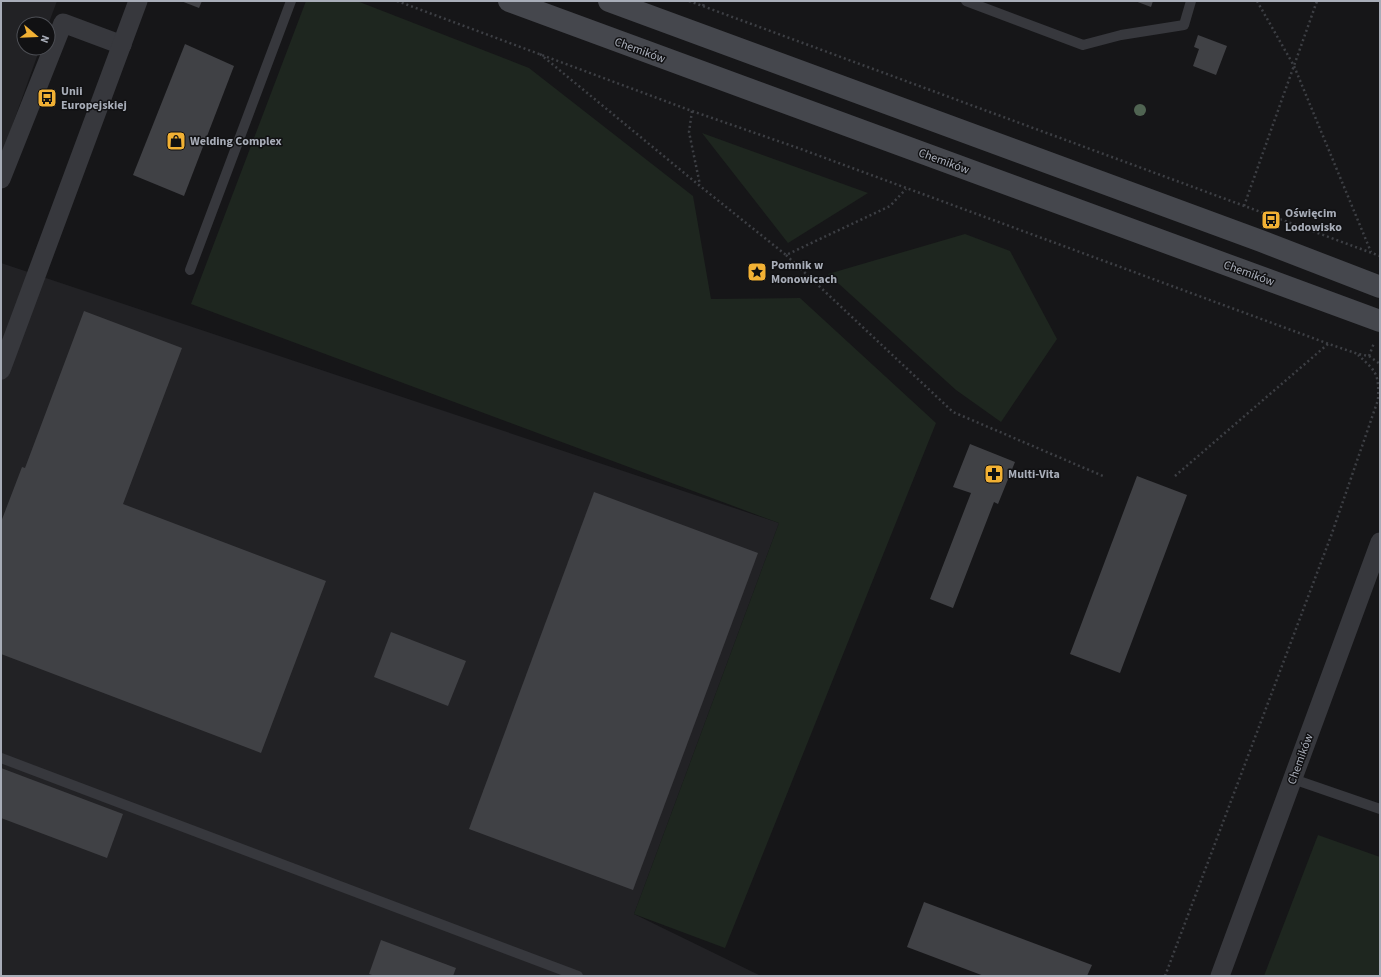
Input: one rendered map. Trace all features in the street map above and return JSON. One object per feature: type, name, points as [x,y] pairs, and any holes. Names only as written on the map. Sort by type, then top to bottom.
[{"type":"main road","name":"Chemików","points":[[509,1],[1380,321]]},
{"type":"main road","points":[[609,1],[1380,287]]},
{"type":"street","points":[[1,370],[6,339],[138,1]]},
{"type":"street","points":[[1,179],[63,23],[122,45]]},
{"type":"street","name":"Chemików","points":[[1220,976],[1379,550]]},
{"type":"lane","points":[[190,270],[291,1]]},
{"type":"lane","points":[[966,1],[1082,45],[1121,35],[1184,24],[1191,1]]},
{"type":"lane","points":[[1,758],[578,976]]},
{"type":"lane","points":[[1293,779],[1380,809]]},
{"type":"path","points":[[397,1],[692,111],[798,148],[1329,344],[1358,354],[1369,356],[1380,364]]},
{"type":"path","points":[[689,1],[1380,256]]},
{"type":"path","points":[[703,6],[705,1]]},
{"type":"path","points":[[1257,1],[1294,66],[1372,252]]},
{"type":"path","points":[[1244,206],[1317,1]]},
{"type":"path","points":[[538,53],[786,255],[952,412],[1103,476]]},
{"type":"path","points":[[692,111],[689,132],[700,186]]},
{"type":"path","points":[[786,255],[890,206],[906,189]]},
{"type":"path","points":[[1175,476],[1329,344]]},
{"type":"path","points":[[1165,976],[1329,544],[1378,400],[1379,380],[1373,369],[1358,354]]},
{"type":"shaded area","points":[[1,1],[57,1],[51,16],[16,16],[16,56],[37,56],[1,157]]},
{"type":"shaded area","points":[[306,1],[357,1],[529,68],[693,196],[711,299],[800,298],[936,423],[725,948],[634,914],[779,523],[191,304]]},
{"type":"shaded area","points":[[702,133],[868,193],[788,243]]},
{"type":"shaded area","points":[[965,234],[1010,251],[1057,339],[1001,422],[956,390],[828,274]]},
{"type":"shaded area","points":[[1,263],[779,523],[634,914],[761,976],[1,976]]},
{"type":"shaded area","points":[[1318,835],[1380,857],[1380,976],[1264,976]]},
{"type":"building","points":[[181,1],[202,1],[199,8]]},
{"type":"building","points":[[1135,1],[1153,1],[1151,7]]},
{"type":"building","points":[[1198,35],[1227,46],[1216,75],[1193,66],[1199,49],[1194,47]]},
{"type":"building","points":[[185,44],[234,66],[184,196],[133,175]]},
{"type":"building","points":[[84,311],[182,348],[123,504],[326,581],[261,753],[1,654],[1,522],[22,467],[25,468]]},
{"type":"building","points":[[970,444],[1015,462],[998,504],[994,502],[953,608],[930,599],[971,493],[953,487]]},
{"type":"building","points":[[1137,476],[1187,495],[1120,673],[1070,654]]},
{"type":"building","points":[[594,492],[758,553],[633,890],[469,829]]},
{"type":"building","points":[[391,632],[466,661],[448,706],[374,677]]},
{"type":"building","points":[[1,768],[123,814],[107,858],[1,818]]},
{"type":"building","points":[[924,902],[1092,965],[1087,976],[984,976],[907,947]]},
{"type":"building","points":[[381,940],[456,968],[453,976],[375,976],[369,974]]},
{"type":"place","name":"Unii Europejskiej","points":[[47,98]]},
{"type":"place","name":"Welding Complex","points":[[176,141]]},
{"type":"place","name":"Oświęcim Lodowisko","points":[[1271,220]]},
{"type":"place","name":"Pomnik w Monowicach","points":[[757,272]]},
{"type":"place","name":"Multi-Vita","points":[[994,474]]}]
